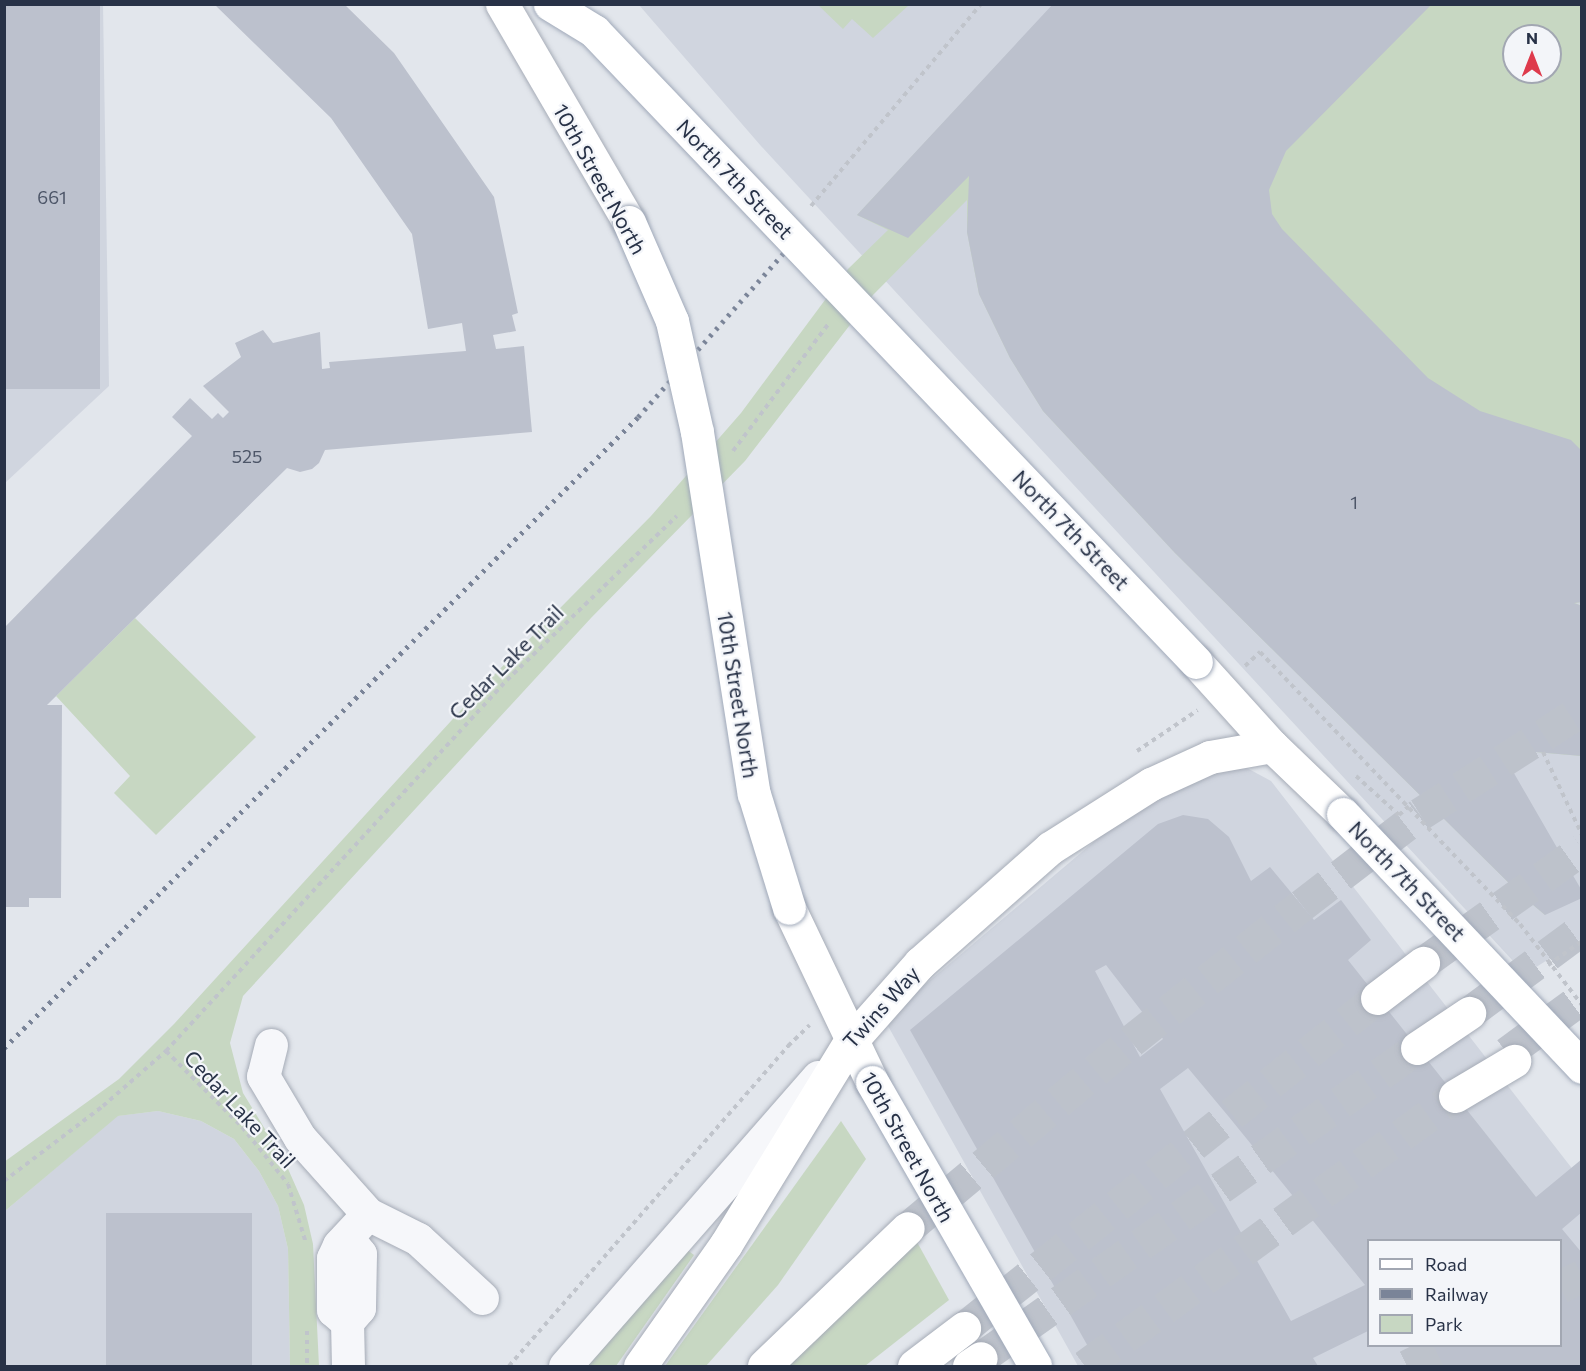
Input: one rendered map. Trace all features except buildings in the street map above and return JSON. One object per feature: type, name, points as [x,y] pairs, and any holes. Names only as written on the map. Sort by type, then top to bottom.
[{"type":"main road","name":"10th Street North","points":[[502,4],[628,222],[672,321],[697,432],[754,794],[789,908],[850,1042],[1035,1366]]},
{"type":"main road","name":"North 7th Street","points":[[550,4],[594,31],[1196,662],[1272,747],[1343,814],[1581,1067]]},
{"type":"main road","name":"Twins Way","points":[[850,1042],[920,963],[1050,848],[1171,775],[1210,757],[1272,747]]},
{"type":"main road","points":[[1377,998],[1423,963]]},
{"type":"main road","points":[[1417,1048],[1469,1013]]},
{"type":"main road","points":[[640,1366],[726,1244],[850,1042]]},
{"type":"main road","points":[[1455,1096],[1510,1057]]},
{"type":"main road","points":[[764,1366],[909,1228]]},
{"type":"main road","points":[[914,1366],[964,1328]]},
{"type":"street","name":"Twins Way","points":[[565,1366],[850,1042]]},
{"type":"street","points":[[271,1046],[263,1076],[300,1138],[368,1214],[418,1239],[482,1298]]},
{"type":"street","points":[[348,1366],[347,1322],[336,1315],[332,1303],[333,1258],[339,1245],[348,1239],[368,1214]]},
{"type":"path","points":[[812,206],[981,4]]},
{"type":"path","points":[[728,458],[835,315]]},
{"type":"path","name":"Cedar Lake Trail","points":[[4,1181],[103,1106],[166,1051],[507,680],[683,509]]},
{"type":"path","points":[[1260,651],[1520,924],[1548,965],[1581,1005]]},
{"type":"path","points":[[1543,752],[1581,835]]},
{"type":"path","points":[[1356,776],[1399,815],[1409,806]]},
{"type":"path","points":[[1548,965],[1581,941]]},
{"type":"path","points":[[509,1366],[800,1034]]},
{"type":"path","name":"Cedar Lake Trail","points":[[166,1051],[242,1127],[288,1184],[306,1246]]},
{"type":"path","points":[[307,1323],[308,1366]]},
{"type":"shaded area","points":[[5,5],[103,5],[109,386],[5,483]]},
{"type":"shaded area","points":[[639,5],[1581,5],[1581,939],[1525,974],[761,146]]},
{"type":"shaded area","points":[[1245,767],[1271,781],[1581,1180],[1581,1366],[1078,1366],[888,1026],[889,1015],[1167,780]]},
{"type":"shaded area","points":[[158,1111],[201,1121],[234,1139],[259,1171],[278,1206],[288,1249],[290,1366],[5,1366],[5,1211],[117,1116]]},
{"type":"green space","points":[[818,5],[909,5],[873,38],[852,19],[843,29]]},
{"type":"green space","points":[[1053,5],[1581,5],[1582,602],[1575,603],[1582,606],[1581,756],[1500,749],[1545,915],[1520,894],[1175,553],[1043,411],[1010,358],[979,294],[967,232],[967,200],[873,295],[745,461],[591,618],[243,996],[230,1043],[243,1093],[285,1162],[304,1205],[313,1244],[319,1366],[290,1366],[288,1249],[278,1206],[259,1171],[234,1139],[201,1121],[158,1111],[118,1116],[5,1211],[4,1162],[119,1079],[174,1024],[483,686],[651,516],[741,413],[848,269],[888,230],[857,215]]},
{"type":"green space","points":[[135,618],[256,737],[156,835],[114,793],[130,776],[56,696]]},
{"type":"green space","points":[[841,1121],[866,1159],[778,1285],[706,1366],[665,1366]]},
{"type":"green space","points":[[917,1242],[949,1300],[865,1366],[784,1366]]},
{"type":"green space","points":[[686,1249],[694,1255],[616,1366],[581,1366]]},
{"type":"tunnel","points":[[908,1228],[1131,1041],[1420,814],[1582,710]]},
{"type":"tunnel","points":[[1423,963],[1582,849]]},
{"type":"tunnel","points":[[1469,1013],[1582,929]]},
{"type":"tunnel","points":[[964,1328],[1377,998]]},
{"type":"tunnel","points":[[1507,1053],[1582,998]]},
{"type":"tunnel","points":[[981,1358],[1417,1048]]},
{"type":"tunnel","points":[[1085,1366],[1455,1096]]},
{"type":"tunnel","points":[[1562,1286],[1582,1276]]},
{"type":"tunnel","points":[[1407,1366],[1446,1347]]},
{"type":"railway","points":[[4,1048],[638,417],[802,232]]}]
